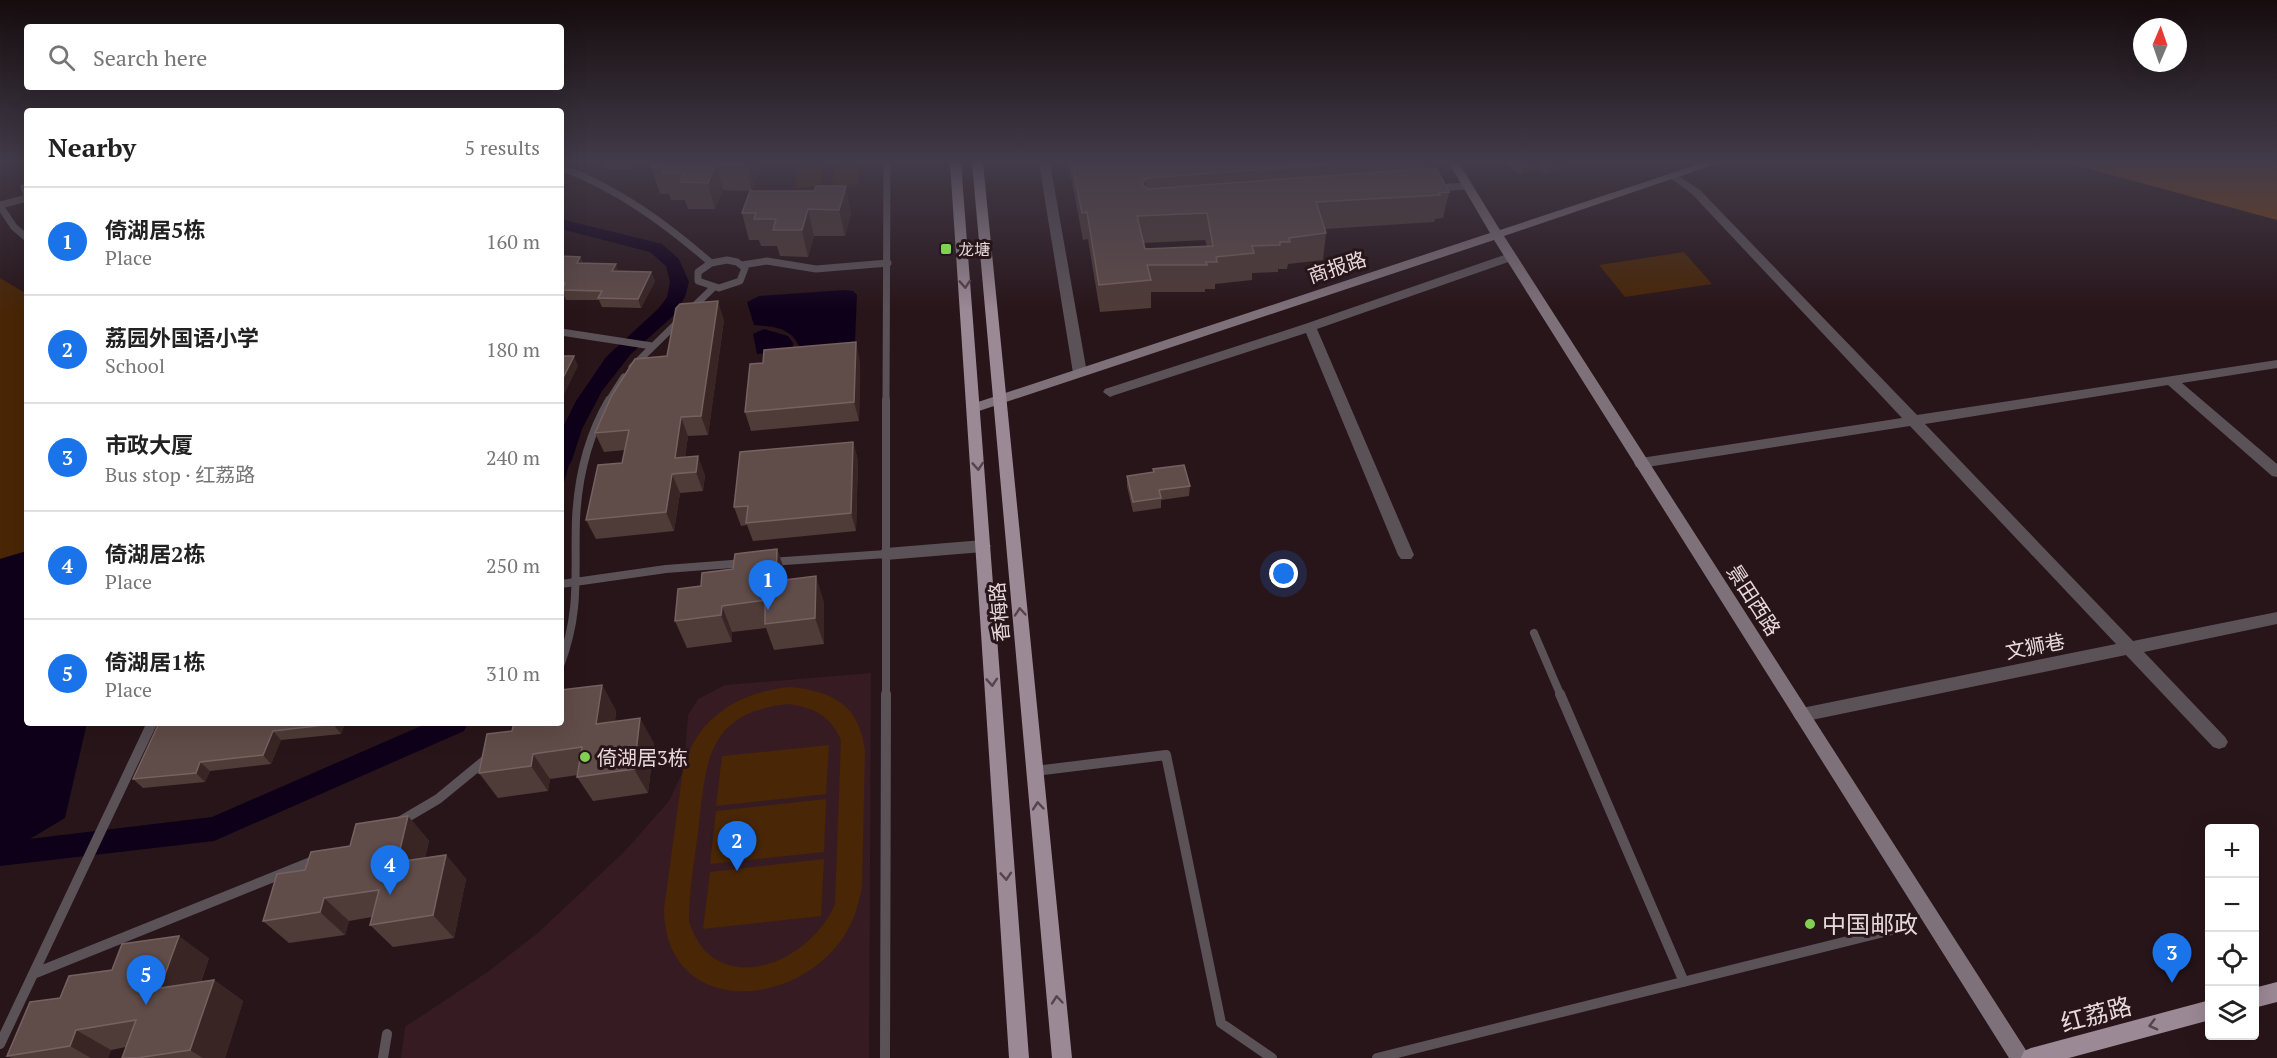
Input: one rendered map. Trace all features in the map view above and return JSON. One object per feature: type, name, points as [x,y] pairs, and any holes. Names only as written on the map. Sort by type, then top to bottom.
[{"type":"main road","name":"香梅路","points":[[960,212],[1019,1058]]},
{"type":"main road","name":"香梅路","points":[[982,212],[1062,1058]]},
{"type":"main road","points":[[2259,997],[2277,992]]},
{"type":"main road","name":"红荔路","points":[[2031,1058],[2205,1011]]},
{"type":"street","points":[[1052,212],[1080,373]]},
{"type":"street","name":"景田西路","points":[[1484,212],[1510,257],[2021,1058]]},
{"type":"street","name":"商报路","points":[[974,408],[1563,212]]},
{"type":"street","points":[[1715,212],[2219,742]]},
{"type":"street","points":[[1110,392],[1311,327],[1510,257]]},
{"type":"street","points":[[1311,327],[1406,555]]},
{"type":"street","points":[[1641,463],[2277,364]]},
{"type":"street","points":[[2170,380],[2277,472]]},
{"type":"street","points":[[886,554],[983,546]]},
{"type":"street","name":"文狮巷","points":[[1802,714],[2277,618]]},
{"type":"lane","points":[[4,212],[24,235]]},
{"type":"lane","points":[[646,212],[711,263]]},
{"type":"lane","points":[[885,1058],[887,212]]},
{"type":"lane","points":[[742,265],[745,273],[739,282],[727,287],[712,289],[700,284],[697,277],[711,263],[727,260],[742,265],[767,261],[816,269],[888,263]]},
{"type":"lane","points":[[564,656],[571,640],[578,609],[577,509],[590,441],[606,404],[622,379],[652,346],[712,289]]},
{"type":"lane","points":[[564,332],[652,346]]},
{"type":"lane","points":[[564,583],[666,568],[886,554]]},
{"type":"lane","points":[[1534,633],[1684,982]]},
{"type":"lane","points":[[0,1044],[151,726]]},
{"type":"lane","points":[[385,829],[438,799],[494,753]]},
{"type":"lane","points":[[1035,771],[1166,755],[1221,1023],[1272,1058]]},
{"type":"lane","points":[[33,974],[326,856]]},
{"type":"lane","points":[[1377,1058],[1908,926]]},
{"type":"lane","points":[[383,1058],[387,1034]]},
{"type":"shaded area","points":[[2249,212],[2277,212],[2277,220]]},
{"type":"shaded area","points":[[1684,252],[1712,284],[1625,297],[1599,265]]},
{"type":"shaded area","points":[[0,278],[24,292],[24,552],[0,559]]},
{"type":"shaded area","points":[[853,291],[857,295],[855,343],[800,348],[792,336],[782,329],[754,325],[747,302],[759,296]]},
{"type":"shaded area","points":[[764,329],[788,336],[793,343],[793,351],[757,354],[753,334]]},
{"type":"shaded area","points":[[564,442],[575,442],[564,483]]},
{"type":"shaded area","points":[[24,552],[24,726],[86,726],[65,818],[0,857],[0,559]]},
{"type":"shaded area","points":[[871,673],[869,1058],[401,1058],[405,1027],[489,971],[539,932],[625,851],[669,801],[684,769],[688,715],[698,699],[725,685]]},
{"type":"shaded area","points":[[790,687],[819,692],[841,703],[857,722],[865,750],[862,886],[850,927],[835,948],[812,969],[786,983],[757,990],[730,990],[704,983],[684,967],[669,943],[664,909],[683,769],[698,735],[723,710],[737,701],[771,690]],"holes":[[[787,704],[805,707],[820,714],[832,724],[841,740],[835,904],[822,926],[805,944],[784,958],[761,966],[739,967],[718,961],[701,946],[689,921],[692,877],[704,786],[714,747],[724,731],[739,719],[760,710]]]},
{"type":"shaded area","points":[[829,745],[826,794],[716,806],[722,756]]},
{"type":"shaded area","points":[[826,799],[824,852],[710,864],[716,811]]},
{"type":"shaded area","points":[[824,859],[821,916],[703,929],[710,872]]},
{"type":"building","points":[[807,212],[802,230],[773,230],[776,219],[754,219],[756,213],[742,213]]},
{"type":"building","points":[[1087,212],[1319,212],[1326,233],[1289,238],[1290,242],[1280,242],[1280,245],[1252,246],[1254,253],[1216,257],[1217,262],[1206,262],[1207,265],[1147,265],[1151,280],[1099,285]],"holes":[[[1207,213],[1213,246],[1145,249],[1137,216]]]},
{"type":"building","points":[[564,256],[580,257],[577,263],[616,264],[612,271],[651,272],[638,299],[598,298],[602,291],[564,290]]},
{"type":"building","points":[[718,301],[701,416],[681,417],[675,458],[698,456],[696,472],[672,474],[666,512],[586,520],[598,465],[622,463],[629,430],[595,433],[612,395],[635,359],[667,356],[676,308],[680,304]]},
{"type":"building","points":[[856,342],[854,402],[745,412],[750,364],[763,363],[764,350]]},
{"type":"building","points":[[564,356],[574,356],[564,376]]},
{"type":"building","points":[[853,442],[851,513],[746,523],[748,506],[734,507],[740,452]]},
{"type":"building","points":[[1184,465],[1190,486],[1159,490],[1161,498],[1133,502],[1127,476],[1154,472],[1153,469]]},
{"type":"building","points":[[777,549],[776,581],[816,576],[815,618],[765,624],[765,600],[722,606],[721,615],[675,621],[678,589],[701,586],[702,573],[733,569],[735,554]]},
{"type":"building","points":[[602,685],[596,724],[640,718],[634,769],[577,777],[582,747],[533,754],[531,766],[479,773],[487,734],[512,731],[513,726],[564,726],[564,690]]},
{"type":"building","points":[[158,726],[316,726],[273,731],[263,755],[200,762],[196,773],[133,779]]},
{"type":"building","points":[[408,816],[397,862],[446,855],[433,915],[370,925],[379,890],[324,898],[320,912],[263,921],[277,874],[305,870],[311,852],[350,846],[356,824]]},
{"type":"building","points":[[179,936],[160,988],[214,980],[190,1050],[122,1058],[136,1020],[76,1030],[70,1046],[7,1056],[30,1002],[60,998],[69,976],[112,970],[122,944]]},
{"type":"waterway","points":[[564,225],[656,248],[673,263],[680,282],[672,305],[624,350],[594,387],[578,415],[564,452]]},
{"type":"waterway","points":[[4,855],[214,829],[448,726]]},
{"type":"place","name":"龙塘","points":[[946,249]]},
{"type":"place","name":"倚湖居5栋","points":[[768,610]]},
{"type":"place","name":"倚湖居3栋","points":[[585,757]]},
{"type":"place","name":"荔园外国语小学","points":[[737,871]]},
{"type":"place","name":"倚湖居2栋","points":[[390,895]]},
{"type":"place","name":"中国邮政","points":[[1810,924]]},
{"type":"place","name":"市政大厦","points":[[2172,983]]},
{"type":"place","name":"倚湖居1栋","points":[[146,1005]]}]
